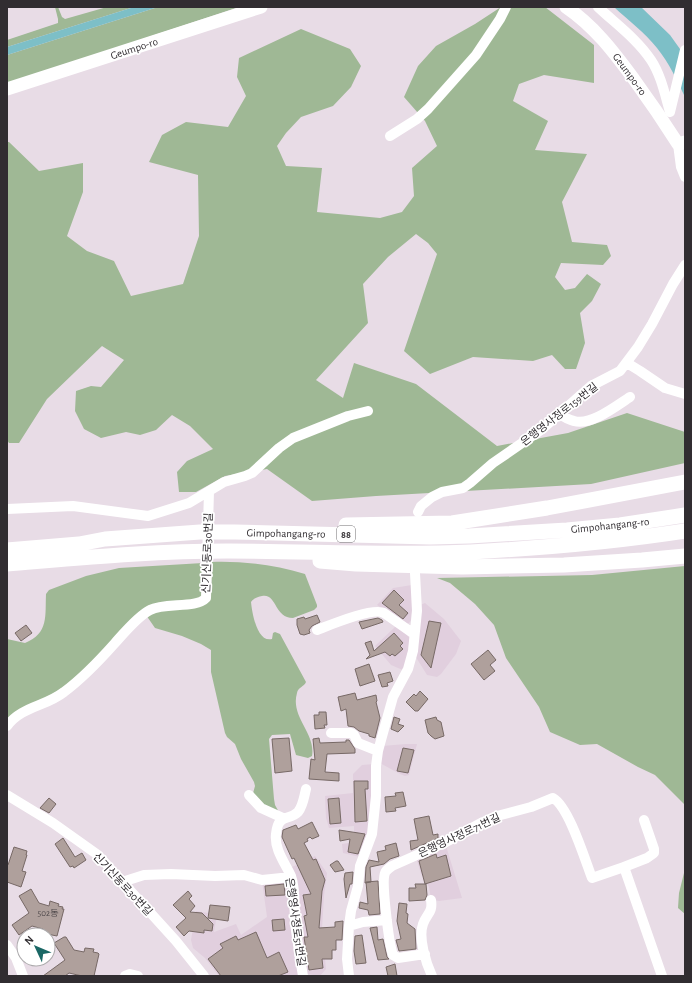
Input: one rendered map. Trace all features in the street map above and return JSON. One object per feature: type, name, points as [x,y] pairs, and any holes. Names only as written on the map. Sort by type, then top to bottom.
[{"type":"highway","points":[[293,533],[343,525],[452,523],[539,510],[685,482]]},
{"type":"highway","name":"Gimpohangang-ro","points":[[7,550],[200,532],[430,537],[469,536],[620,525],[685,515]]},
{"type":"highway","name":"Gimpohangang-ro","points":[[7,564],[114,555],[228,551],[367,553],[470,552],[614,541],[685,531]]},
{"type":"highway","points":[[228,551],[300,560],[356,564],[462,568],[564,565],[685,556]]},
{"type":"main road","name":"Geumpo-ro","points":[[7,89],[261,7]]},
{"type":"main road","name":"Geumpo-ro","points":[[566,7],[587,23],[606,42],[668,119],[682,143]]},
{"type":"street","points":[[390,136],[417,119],[428,109],[476,55],[500,19],[506,7]]},
{"type":"street","points":[[598,7],[636,42],[651,60],[663,87],[668,119]]},
{"type":"street","points":[[668,119],[685,50]]},
{"type":"street","points":[[682,143],[685,156]]},
{"type":"street","points":[[682,143],[681,167],[685,177]]},
{"type":"street","name":"은행영사정로159번길","points":[[418,512],[421,506],[432,497],[442,492],[463,488],[493,463],[541,430],[591,386],[615,375],[627,364],[652,324],[685,265]]},
{"type":"street","points":[[627,364],[665,388],[685,394]]},
{"type":"street","points":[[560,414],[574,421],[582,422],[590,420],[630,397]]},
{"type":"street","points":[[7,509],[73,506],[148,516],[189,503],[209,494],[224,482],[245,476],[252,472],[278,448],[293,438],[342,419],[368,411]]},
{"type":"street","name":"신기신동로30번길","points":[[7,726],[18,714],[55,698],[69,688],[90,670],[147,612],[157,607],[195,603],[204,600],[207,595],[209,494]]},
{"type":"street","points":[[350,976],[347,959],[351,911],[358,886],[360,866],[372,834],[376,796],[376,766],[378,751],[393,697],[406,675],[410,662],[417,611],[415,573]]},
{"type":"street","points":[[317,630],[349,618],[379,611],[414,634]]},
{"type":"street","points":[[331,733],[353,734],[358,743],[378,751]]},
{"type":"street","points":[[249,795],[261,808],[283,818],[294,815],[300,810],[306,789]]},
{"type":"street","name":"신기신동로30번길","points":[[7,795],[90,848],[176,941],[204,976]]},
{"type":"street","name":"은행영사정로71번길","points":[[424,954],[394,958],[391,952],[384,878],[388,868],[444,843],[497,816],[531,807],[553,798],[558,800],[564,811],[592,878],[624,867],[654,854],[654,849],[644,820]]},
{"type":"street","name":"은행영사정로51번길","points":[[283,818],[277,828],[276,841],[291,877],[294,890],[298,944],[303,976]]},
{"type":"street","points":[[624,867],[662,976]]},
{"type":"street","points":[[122,882],[144,875],[171,874],[215,876],[244,875],[262,880],[291,877]]},
{"type":"street","points":[[431,900],[432,907],[423,924],[422,930],[424,954],[432,976]]},
{"type":"street","points":[[349,926],[363,922],[387,920]]},
{"type":"street","points":[[7,945],[16,958],[23,976]]},
{"type":"street","points":[[125,976],[130,974],[138,976]]},
{"type":"shaded area","points":[[412,585],[413,598],[411,620],[409,623],[406,624],[377,605],[393,588]]},
{"type":"shaded area","points":[[425,603],[444,619],[461,641],[456,654],[437,677],[427,675],[414,654],[420,605]]},
{"type":"shaded area","points":[[395,627],[410,638],[405,671],[391,665],[375,646]]},
{"type":"shaded area","points":[[417,744],[409,775],[405,776],[400,774],[378,762],[382,746]]},
{"type":"shaded area","points":[[374,764],[368,836],[360,857],[343,853],[342,844],[354,842],[354,826],[329,828],[326,818],[325,796],[353,793],[353,774],[362,765]]},
{"type":"shaded area","points":[[446,846],[462,898],[439,901],[431,899],[429,887],[421,874],[416,857]]},
{"type":"shaded area","points":[[315,856],[327,873],[322,929],[326,969],[320,976],[307,974],[290,868]]},
{"type":"shaded area","points":[[289,879],[299,976],[219,976],[205,958],[193,948],[191,940],[196,911],[208,913],[207,919],[216,920],[214,932],[236,924],[241,935],[267,917],[262,881]]},
{"type":"green space","points":[[55,7],[58,7],[62,17],[65,19],[107,7],[134,7],[7,47],[7,40],[58,23]]},
{"type":"green space","points":[[158,7],[239,7],[7,84],[7,55]]},
{"type":"green space","points":[[501,7],[545,7],[594,45],[594,83],[544,75],[519,84],[513,101],[548,121],[535,150],[587,154],[562,202],[572,242],[607,245],[611,256],[603,265],[561,263],[555,277],[565,290],[575,288],[587,274],[601,284],[592,301],[580,313],[585,343],[576,369],[565,369],[552,355],[533,361],[473,357],[430,374],[404,351],[437,254],[428,243],[416,234],[388,257],[363,284],[368,323],[316,380],[343,398],[354,363],[416,384],[497,446],[568,433],[627,413],[685,432],[685,463],[591,484],[312,501],[267,469],[225,476],[196,492],[179,492],[177,472],[187,461],[213,449],[190,426],[172,415],[156,430],[140,435],[126,432],[101,438],[84,429],[75,411],[76,391],[91,386],[101,387],[124,360],[102,346],[47,399],[19,443],[9,443],[7,440],[7,142],[9,142],[39,171],[83,163],[83,192],[67,236],[87,251],[114,261],[131,296],[183,284],[199,236],[198,175],[149,162],[162,135],[186,122],[228,127],[246,96],[237,77],[239,58],[301,29],[350,49],[361,66],[351,87],[333,106],[301,117],[286,133],[277,146],[286,166],[322,168],[317,212],[380,218],[402,212],[414,196],[412,168],[437,146],[425,121],[404,97],[418,66],[436,46],[475,24]]},
{"type":"green space","points":[[212,562],[259,564],[305,574],[317,605],[314,610],[293,618],[282,614],[267,596],[257,597],[251,602],[254,619],[259,632],[267,639],[272,639],[273,633],[275,632],[280,634],[306,682],[298,691],[296,702],[297,710],[310,740],[312,756],[308,758],[296,755],[290,734],[272,735],[269,739],[274,799],[275,805],[280,814],[252,797],[255,786],[254,782],[241,759],[235,744],[227,737],[225,733],[211,672],[211,650],[182,636],[155,628],[146,615],[211,595]]},
{"type":"green space","points":[[203,563],[204,591],[200,599],[159,604],[72,682],[7,722],[7,639],[25,643],[33,639],[38,634],[44,623],[46,594],[49,590],[86,576],[119,568]]},
{"type":"green space","points":[[685,566],[685,805],[655,775],[597,744],[580,745],[550,732],[539,707],[506,658],[494,625],[475,604],[450,583],[437,578],[592,575]]},
{"type":"green space","points":[[685,869],[685,914],[678,908],[679,893]]},
{"type":"water","points":[[134,7],[158,7],[7,55],[7,47]]},
{"type":"water","points":[[614,7],[641,7],[670,35],[685,56],[685,97],[676,78],[657,48],[642,32]]},
{"type":"building","points":[[394,590],[404,600],[399,605],[408,613],[403,619],[382,603]]},
{"type":"building","points":[[317,615],[320,622],[312,626],[309,630],[310,633],[304,635],[300,634],[297,619],[304,617],[305,619]]},
{"type":"building","points":[[378,618],[383,622],[362,629],[359,622]]},
{"type":"building","points":[[429,621],[441,623],[431,668],[421,655]]},
{"type":"building","points":[[26,625],[32,633],[21,641],[15,633]]},
{"type":"building","points":[[394,633],[403,643],[400,646],[403,649],[395,656],[392,654],[390,656],[385,652],[366,659],[370,655],[365,643],[371,641],[374,651]]},
{"type":"building","points":[[488,650],[496,660],[490,665],[495,671],[484,680],[471,664]]},
{"type":"building","points":[[369,664],[375,681],[360,686],[355,669]]},
{"type":"building","points":[[390,672],[393,681],[387,683],[388,686],[382,687],[378,675]]},
{"type":"building","points":[[420,691],[428,699],[418,711],[415,711],[406,702],[414,694],[416,696]]},
{"type":"building","points":[[355,693],[357,700],[376,695],[380,718],[375,738],[369,736],[369,734],[359,731],[354,727],[348,726],[346,709],[341,711],[338,697]]},
{"type":"building","points":[[319,712],[326,712],[327,725],[324,725],[325,728],[315,729],[314,715],[319,715]]},
{"type":"building","points":[[394,717],[400,719],[398,724],[404,726],[398,732],[391,729]]},
{"type":"building","points":[[436,717],[437,720],[441,722],[444,736],[435,739],[428,733],[425,720]]},
{"type":"building","points":[[289,738],[292,771],[275,773],[272,739]]},
{"type":"building","points":[[319,738],[320,743],[346,742],[346,740],[349,740],[355,749],[355,753],[327,754],[325,772],[339,773],[339,781],[309,779],[311,759],[315,760],[313,739]]},
{"type":"building","points":[[403,748],[414,750],[408,773],[397,771]]},
{"type":"building","points":[[354,781],[368,781],[368,789],[365,789],[367,821],[355,822]]},
{"type":"building","points":[[403,792],[406,806],[395,808],[396,811],[386,812],[385,797],[396,796],[395,793]]},
{"type":"building","points":[[49,798],[56,804],[49,813],[40,808]]},
{"type":"building","points":[[339,798],[341,823],[330,824],[328,799]]},
{"type":"building","points":[[429,816],[433,835],[438,834],[438,838],[411,850],[410,841],[418,840],[414,819]]},
{"type":"building","points":[[312,822],[319,836],[312,839],[310,837],[307,839],[308,841],[304,843],[313,860],[316,859],[325,880],[322,891],[319,928],[335,927],[335,922],[343,921],[342,940],[336,940],[336,950],[332,950],[332,959],[322,959],[323,968],[309,970],[304,937],[308,937],[304,916],[307,915],[303,895],[311,894],[282,837],[283,830],[296,825],[298,829]]},
{"type":"building","points":[[339,830],[365,834],[358,854],[348,852],[350,839],[340,841]]},
{"type":"building","points":[[63,838],[75,857],[82,853],[86,860],[74,868],[73,866],[70,867],[55,844]]},
{"type":"building","points":[[396,843],[399,856],[390,859],[384,864],[370,867],[371,882],[365,883],[366,867],[369,860],[379,862],[377,852],[386,850],[385,846]]},
{"type":"building","points":[[14,847],[27,851],[22,871],[26,872],[21,887],[7,882],[7,865]]},
{"type":"building","points":[[436,854],[437,858],[446,855],[451,876],[425,884],[419,861]]},
{"type":"building","points":[[338,861],[344,870],[335,872],[330,865]]},
{"type":"building","points":[[353,872],[352,884],[350,884],[346,898],[344,879],[345,873]]},
{"type":"building","points":[[378,881],[380,914],[369,915],[368,910],[359,908],[360,902],[368,904],[366,882]]},
{"type":"building","points":[[284,884],[285,895],[266,896],[265,886]]},
{"type":"building","points":[[415,884],[426,884],[427,895],[425,900],[409,901],[409,888],[416,888]]},
{"type":"building","points":[[31,889],[39,903],[49,906],[50,901],[63,907],[62,909],[64,909],[57,936],[56,927],[16,927],[16,931],[12,925],[29,913],[19,896]]},
{"type":"building","points":[[188,891],[192,896],[189,899],[195,906],[190,912],[202,913],[213,924],[212,931],[204,930],[204,933],[189,931],[184,936],[176,927],[186,918],[173,905]]},
{"type":"building","points":[[399,903],[407,904],[407,923],[415,929],[416,949],[399,951],[396,940],[401,939],[397,921]]},
{"type":"building","points":[[210,905],[230,907],[228,921],[208,918]]},
{"type":"building","points":[[284,919],[285,930],[273,931],[272,920]]},
{"type":"building","points":[[377,927],[378,940],[383,939],[387,957],[389,959],[378,960],[370,928]]},
{"type":"building","points":[[256,932],[267,958],[279,952],[288,972],[278,976],[221,976],[208,959],[223,948],[220,944],[236,936],[238,940]]},
{"type":"building","points":[[362,935],[366,963],[356,964],[354,951],[355,936]]},
{"type":"building","points":[[66,937],[74,950],[84,952],[85,948],[94,949],[93,952],[99,954],[94,976],[82,976],[69,973],[65,976],[43,976],[65,960],[56,946],[56,942]]},
{"type":"building","points":[[395,964],[397,976],[388,976],[386,967]]}]
